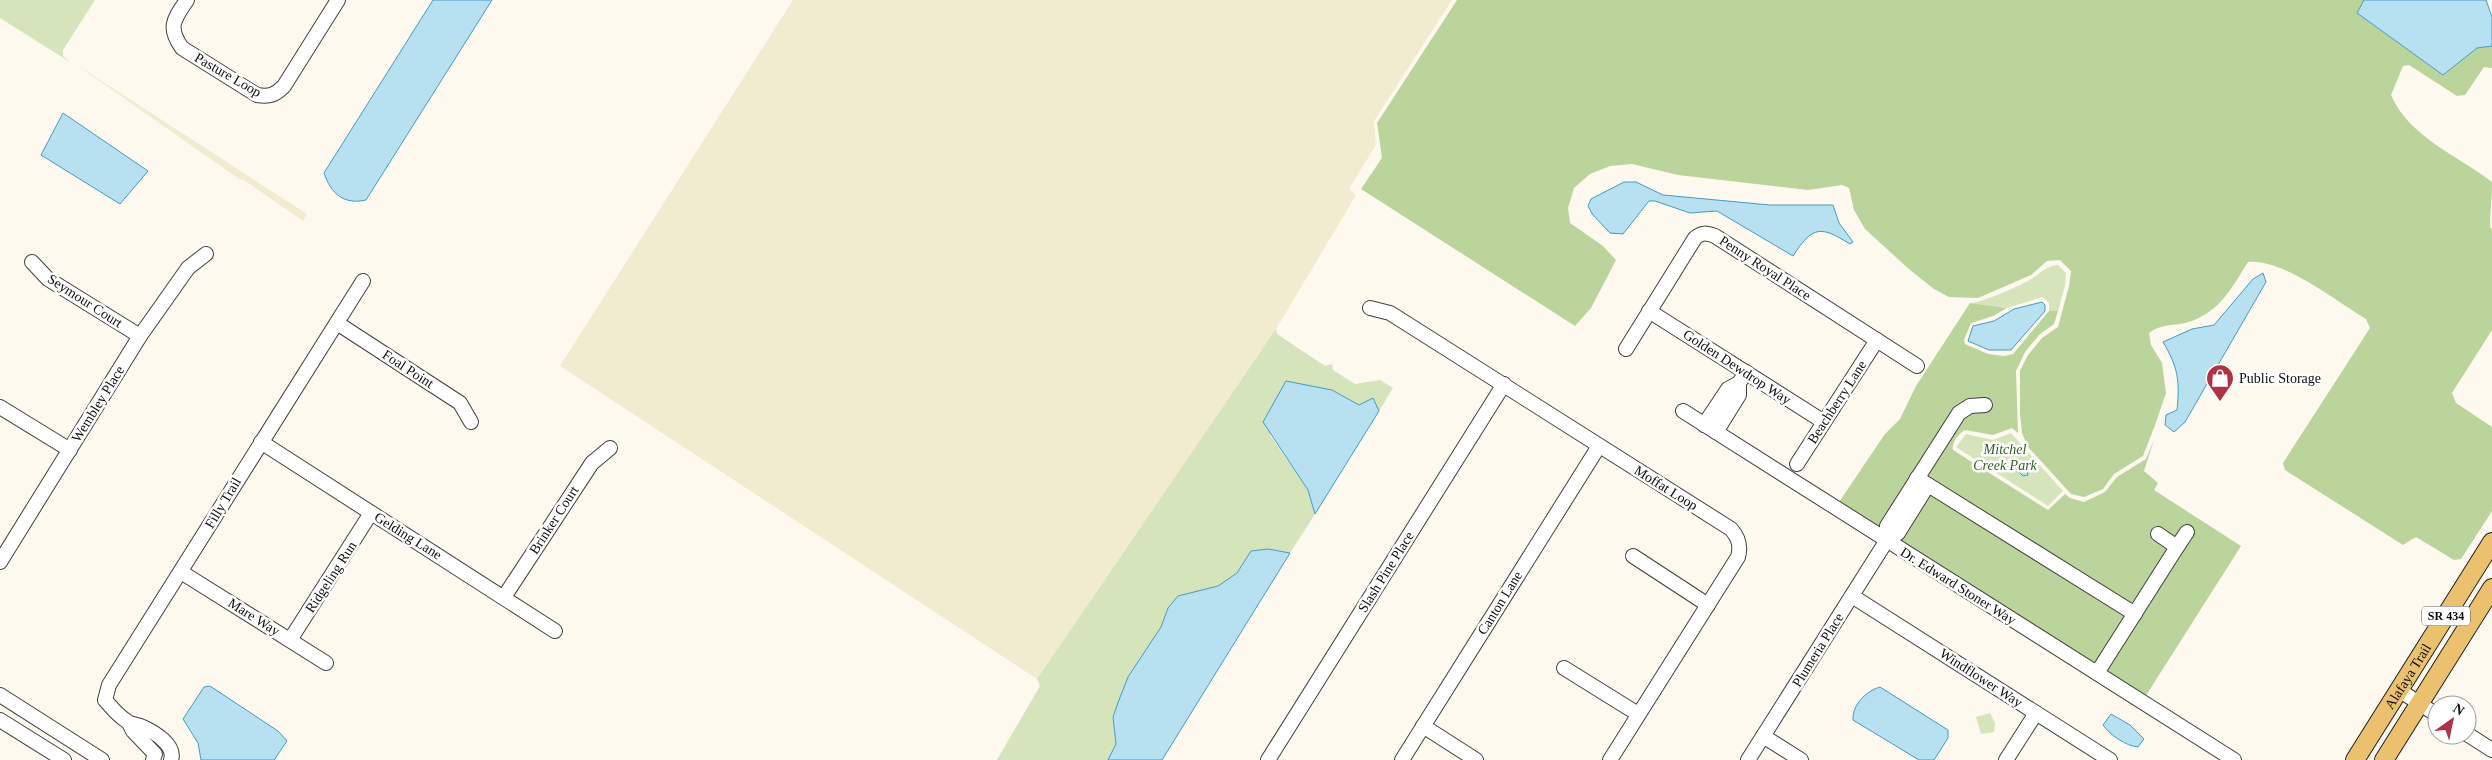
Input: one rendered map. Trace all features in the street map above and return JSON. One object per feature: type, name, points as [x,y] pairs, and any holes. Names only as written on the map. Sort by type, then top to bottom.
[{"type":"main road","name":"Alafaya Trail","points":[[2355,760],[2492,542]]},
{"type":"main road","name":"Alafaya Trail","points":[[2384,760],[2492,588]]},
{"type":"street","name":"Pasture Loop","points":[[187,0],[175,19],[172,29],[175,38],[182,48],[257,95],[267,97],[276,94],[284,86],[338,0]]},
{"type":"street","name":"Penny Royal Place","points":[[1626,349],[1695,238],[1707,233],[1716,236],[1917,366]]},
{"type":"street","name":"Wembley Place","points":[[0,562],[140,336],[188,268],[206,254]]},
{"type":"street","name":"Seymour Court","points":[[32,262],[48,279],[140,336]]},
{"type":"street","name":"Filly Trail","points":[[129,723],[114,711],[105,700],[109,685],[363,281]]},
{"type":"street","name":"Moffat Loop","points":[[1370,308],[1390,313],[1731,529],[1738,537],[1740,549],[1738,557],[1610,760]]},
{"type":"street","name":"Golden Dewdrop Way","points":[[1650,311],[1742,378],[1824,422]]},
{"type":"street","name":"Foal Point","points":[[337,323],[460,403],[471,422]]},
{"type":"street","name":"Beachberry Lane","points":[[1798,464],[1877,340]]},
{"type":"street","points":[[1710,428],[1727,402],[1739,395],[1742,378]]},
{"type":"street","name":"Slash Pine Place","points":[[1268,760],[1504,384]]},
{"type":"street","name":"Plumeria Place","points":[[1748,760],[1887,540],[1898,533],[1904,510],[1959,413],[1970,406],[1985,405]]},
{"type":"street","points":[[0,407],[70,450]]},
{"type":"street","name":"Dr. Edward Stoner Way","points":[[1683,411],[2234,760]]},
{"type":"street","name":"Gelding Lane","points":[[261,442],[554,631]]},
{"type":"street","name":"Canton Lane","points":[[1402,760],[1599,446]]},
{"type":"street","name":"Brinker Court","points":[[504,597],[592,463],[610,448]]},
{"type":"street","points":[[1922,481],[2134,614]]},
{"type":"street","name":"Ridgeling Run","points":[[290,640],[371,513]]},
{"type":"street","points":[[2097,673],[2187,532]]},
{"type":"street","points":[[2158,534],[2178,547]]},
{"type":"street","points":[[1633,556],[1708,605]]},
{"type":"street","name":"Mare Way","points":[[181,572],[326,662]]},
{"type":"street","name":"Windflower Way","points":[[1852,596],[2110,760]]},
{"type":"street","points":[[1564,668],[1638,714]]},
{"type":"street","points":[[2399,690],[2427,708]]},
{"type":"street","points":[[0,695],[102,760]]},
{"type":"street","points":[[2006,760],[2036,713]]},
{"type":"street","points":[[0,720],[64,760]]},
{"type":"street","points":[[129,723],[142,726],[164,741],[170,747],[172,759],[154,757],[133,731],[129,723]]},
{"type":"street","points":[[1423,726],[1476,760]]},
{"type":"street","points":[[1763,736],[1801,760]]},
{"type":"street","points":[[2477,740],[2492,750]]},
{"type":"shaded area","points":[[793,0],[1452,0],[1374,121],[1376,145],[1350,187],[1351,191],[1356,195],[1276,329],[1037,679],[560,366]]},
{"type":"shaded area","points":[[71,61],[307,214],[303,221],[244,180],[239,179]]},
{"type":"green space","points":[[0,0],[95,0],[63,50],[63,56],[70,62],[0,18]]},
{"type":"green space","points":[[1457,0],[2364,0],[2358,13],[2443,75],[2477,48],[2492,46],[2492,68],[2484,67],[2465,95],[2457,96],[2409,65],[2403,66],[2391,95],[2409,123],[2435,144],[2492,182],[2490,227],[2492,229],[2492,330],[2452,393],[2456,403],[2492,427],[2492,511],[2461,559],[2454,560],[2416,537],[2403,545],[2285,470],[2283,463],[2370,328],[2366,319],[2308,282],[2277,267],[2262,263],[2248,262],[2230,291],[2207,313],[2197,319],[2162,327],[2149,333],[2151,345],[2162,363],[2166,393],[2143,456],[2114,474],[2103,489],[2084,497],[2071,494],[2028,447],[2022,433],[2020,414],[2020,371],[2028,355],[2042,338],[2058,327],[2071,271],[2060,260],[2047,261],[2031,275],[1978,298],[1949,297],[1934,289],[1910,270],[1865,229],[1854,210],[1849,188],[1842,185],[1808,190],[1678,175],[1632,164],[1610,166],[1590,174],[1574,188],[1568,208],[1570,223],[1603,246],[1616,260],[1591,308],[1575,326],[1361,189],[1382,158],[1377,123]]},
{"type":"green space","points":[[2058,265],[2066,273],[2065,286],[2058,311],[2049,311],[2049,303],[2043,297],[2007,308],[1970,303],[2010,290],[2047,268]]},
{"type":"green space","points":[[1970,303],[2007,308],[1993,316],[1971,323],[1964,340],[1965,344],[1988,354],[2004,356],[2013,354],[2049,311],[2058,311],[2054,324],[2039,335],[2025,352],[2016,371],[2018,433],[2012,428],[1993,435],[1965,430],[1956,438],[1953,450],[2048,510],[2065,494],[2070,498],[2084,502],[2105,492],[2117,477],[2146,459],[2154,440],[2144,471],[2158,483],[2154,490],[2241,546],[2145,697],[1839,502],[1885,434],[1900,419],[1916,386]]},
{"type":"green space","points":[[1276,329],[1277,334],[1325,366],[1332,364],[1333,370],[1355,384],[1380,380],[1393,388],[1379,411],[1373,399],[1359,405],[1332,390],[1270,435],[1308,490],[1315,514],[1290,553],[1268,549],[1251,551],[1237,573],[1218,586],[1178,597],[1168,608],[1161,627],[1128,677],[1113,717],[1116,744],[1108,760],[997,760],[1040,686],[1037,679]]},
{"type":"green space","name":"Mitchel Creek Park","points":[[2011,433],[2063,491],[2048,506],[1956,447],[1966,434],[1993,440]]},
{"type":"green space","points":[[1990,713],[1995,723],[1994,732],[1981,734],[1976,717]]},
{"type":"water","points":[[433,0],[492,0],[366,200],[351,201],[345,199],[330,187],[324,173]]},
{"type":"water","points":[[2364,0],[2486,0],[2492,17],[2492,46],[2477,48],[2443,75],[2357,13]]},
{"type":"water","points":[[63,113],[148,171],[120,204],[41,155]]},
{"type":"water","points":[[1624,182],[1636,182],[1663,195],[1770,205],[1833,205],[1839,223],[1853,242],[1850,244],[1832,234],[1818,232],[1806,239],[1793,256],[1717,211],[1690,213],[1655,201],[1649,201],[1623,234],[1610,233],[1593,215],[1588,206],[1591,199]]},
{"type":"water","points":[[2263,273],[2266,282],[2185,422],[2174,432],[2165,425],[2166,415],[2177,410],[2178,382],[2172,359],[2163,342],[2192,329],[2214,325],[2253,279]]},
{"type":"water","points":[[2042,302],[2045,305],[2045,311],[2011,350],[1989,350],[1968,341],[1973,326],[1994,321],[2014,309]]},
{"type":"water","points":[[1286,381],[1332,390],[1359,405],[1373,398],[1379,411],[1315,514],[1308,490],[1263,422]]},
{"type":"water","points":[[2016,463],[2020,463],[2027,470],[2028,475],[2023,476],[2015,468]]},
{"type":"water","points":[[1268,549],[1290,553],[1162,760],[1108,760],[1116,744],[1113,717],[1128,677],[1161,627],[1168,608],[1178,596],[1218,586],[1237,573],[1251,551]]},
{"type":"water","points":[[210,686],[278,731],[287,741],[274,760],[201,760],[198,743],[183,719],[204,687]]},
{"type":"water","points":[[1880,687],[1948,730],[1948,738],[1934,760],[1919,760],[1853,720],[1853,714],[1861,699]]},
{"type":"water","points":[[2111,714],[2130,725],[2144,739],[2138,747],[2123,742],[2106,729],[2103,725]]},
{"type":"place","name":"Public Storage","points":[[2220,402]]}]
